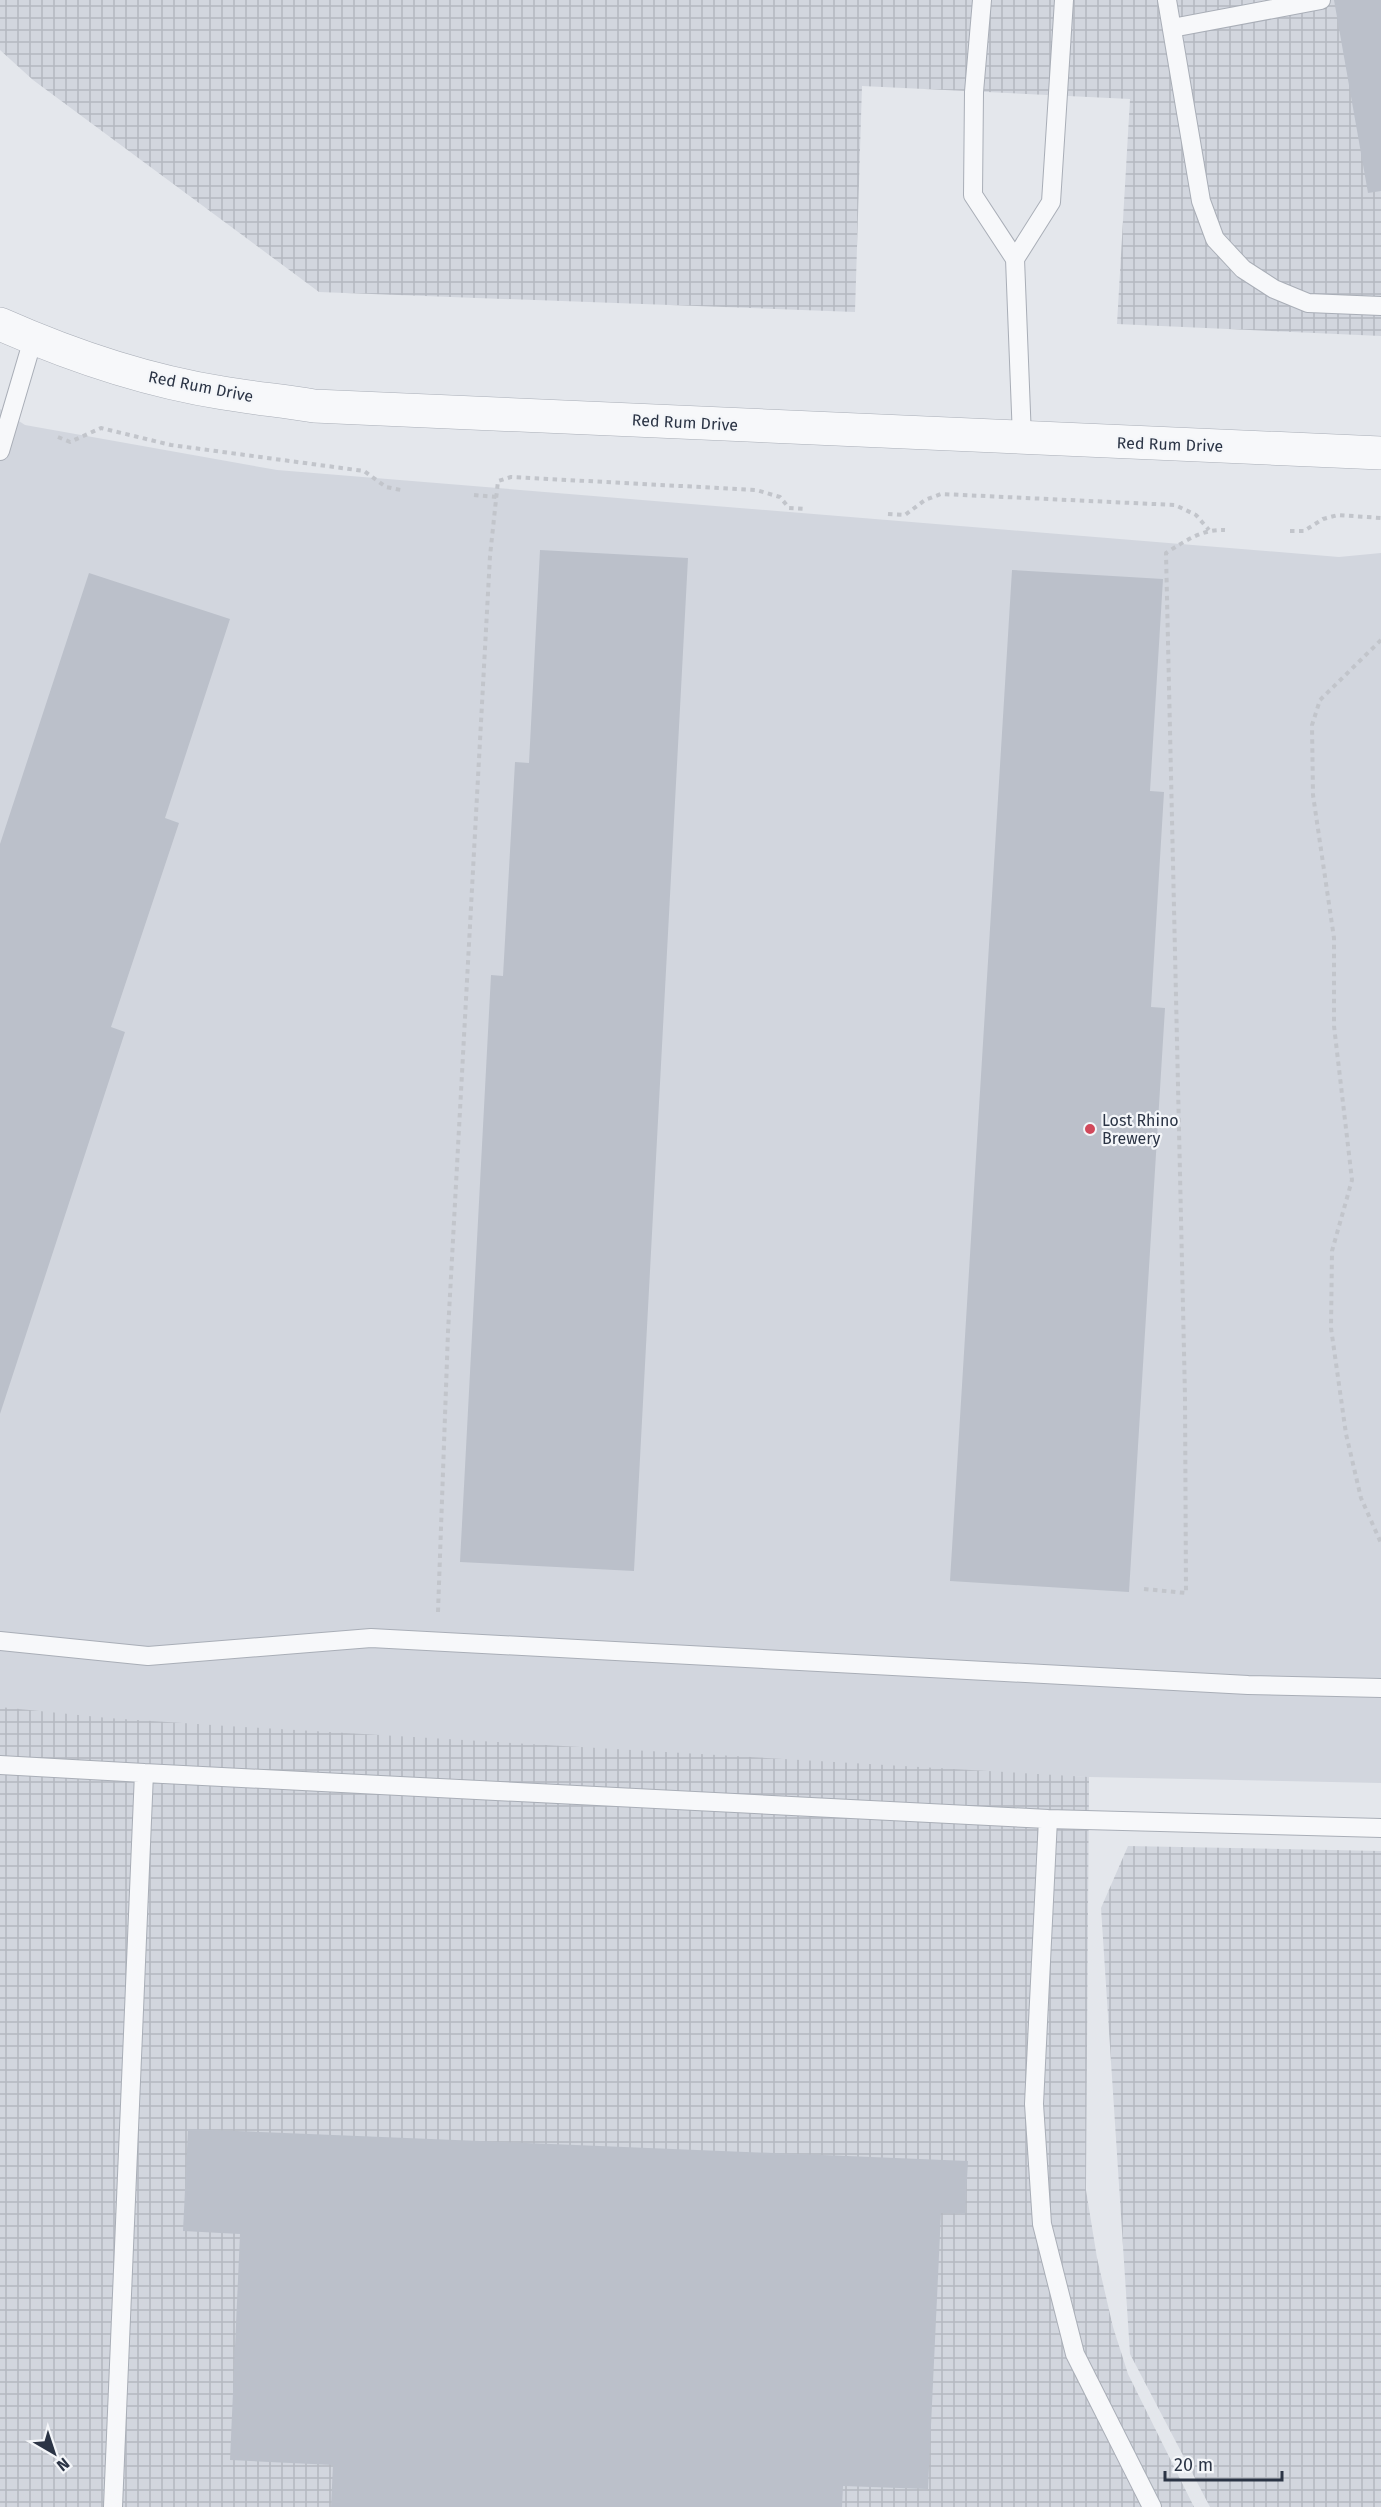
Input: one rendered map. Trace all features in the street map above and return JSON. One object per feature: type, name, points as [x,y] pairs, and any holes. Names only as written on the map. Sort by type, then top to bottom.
[{"type":"street","name":"Red Rum Drive","points":[[0,324],[33,339],[139,374],[221,393],[314,405],[1381,453]]},
{"type":"lane","points":[[982,0],[974,92],[973,195],[1015,259],[1022,438]]},
{"type":"lane","points":[[1015,259],[1051,202],[1064,0]]},
{"type":"lane","points":[[1167,0],[1201,201],[1215,239],[1243,269],[1274,289],[1308,303],[1381,306]]},
{"type":"lane","points":[[1172,28],[1321,0]]},
{"type":"lane","points":[[0,451],[33,339]]},
{"type":"lane","points":[[0,1641],[148,1656],[371,1638],[1248,1685],[1381,1688]]},
{"type":"lane","points":[[0,1765],[1048,1820],[1381,1828]]},
{"type":"lane","points":[[113,2507],[144,1773]]},
{"type":"lane","points":[[1048,1820],[1034,2104],[1042,2224],[1075,2354],[1152,2507]]},
{"type":"path","points":[[58,437],[70,442],[101,428],[171,445],[364,471],[386,487],[401,490]]},
{"type":"path","points":[[437,1641],[450,1286],[490,556],[498,481],[512,477],[756,490],[780,497],[789,508],[806,509]]},
{"type":"path","points":[[888,514],[905,515],[925,500],[941,494],[1163,504],[1175,505],[1196,515],[1209,530]]},
{"type":"path","points":[[474,495],[497,497]]},
{"type":"path","points":[[1290,531],[1304,531],[1323,519],[1338,516],[1381,518]]},
{"type":"path","points":[[1144,1589],[1186,1593],[1185,1396],[1166,553],[1186,540],[1209,530],[1225,530]]},
{"type":"path","points":[[1381,639],[1320,700],[1312,725],[1313,795],[1334,938],[1335,1026],[1352,1180],[1332,1251],[1331,1328],[1348,1444],[1361,1498],[1381,1543]]},
{"type":"shaded area","points":[[0,0],[1381,0],[1381,336],[1117,324],[1130,99],[862,86],[855,312],[319,292],[33,80],[0,50]]},
{"type":"shaded area","points":[[0,409],[25,425],[277,470],[1339,557],[1381,553],[1381,1783],[181,1758],[0,1716]]},
{"type":"shaded area","points":[[0,1707],[108,1718],[227,1726],[1089,1777],[1086,2190],[1097,2258],[1113,2327],[1128,2374],[1194,2507],[0,2507]]},
{"type":"shaded area","points":[[1128,1846],[1381,1851],[1381,2507],[1210,2507],[1130,2354],[1101,1908]]},
{"type":"building","points":[[1334,0],[1381,0],[1381,191],[1368,193]]},
{"type":"building","points":[[540,550],[688,558],[634,1571],[460,1562],[491,975],[503,976],[515,762],[529,763]]},
{"type":"building","points":[[1012,570],[1163,579],[1150,791],[1164,792],[1151,1007],[1165,1008],[1129,1592],[950,1581]]},
{"type":"building","points":[[89,573],[230,619],[165,818],[179,823],[111,1027],[125,1032],[0,1414],[0,844]]},
{"type":"building","points":[[188,2129],[968,2161],[965,2214],[941,2213],[928,2489],[843,2486],[842,2507],[331,2507],[333,2465],[230,2460],[240,2234],[183,2231]]},
{"type":"place","name":"Lost Rhino Brewery","points":[[1090,1129]]}]
